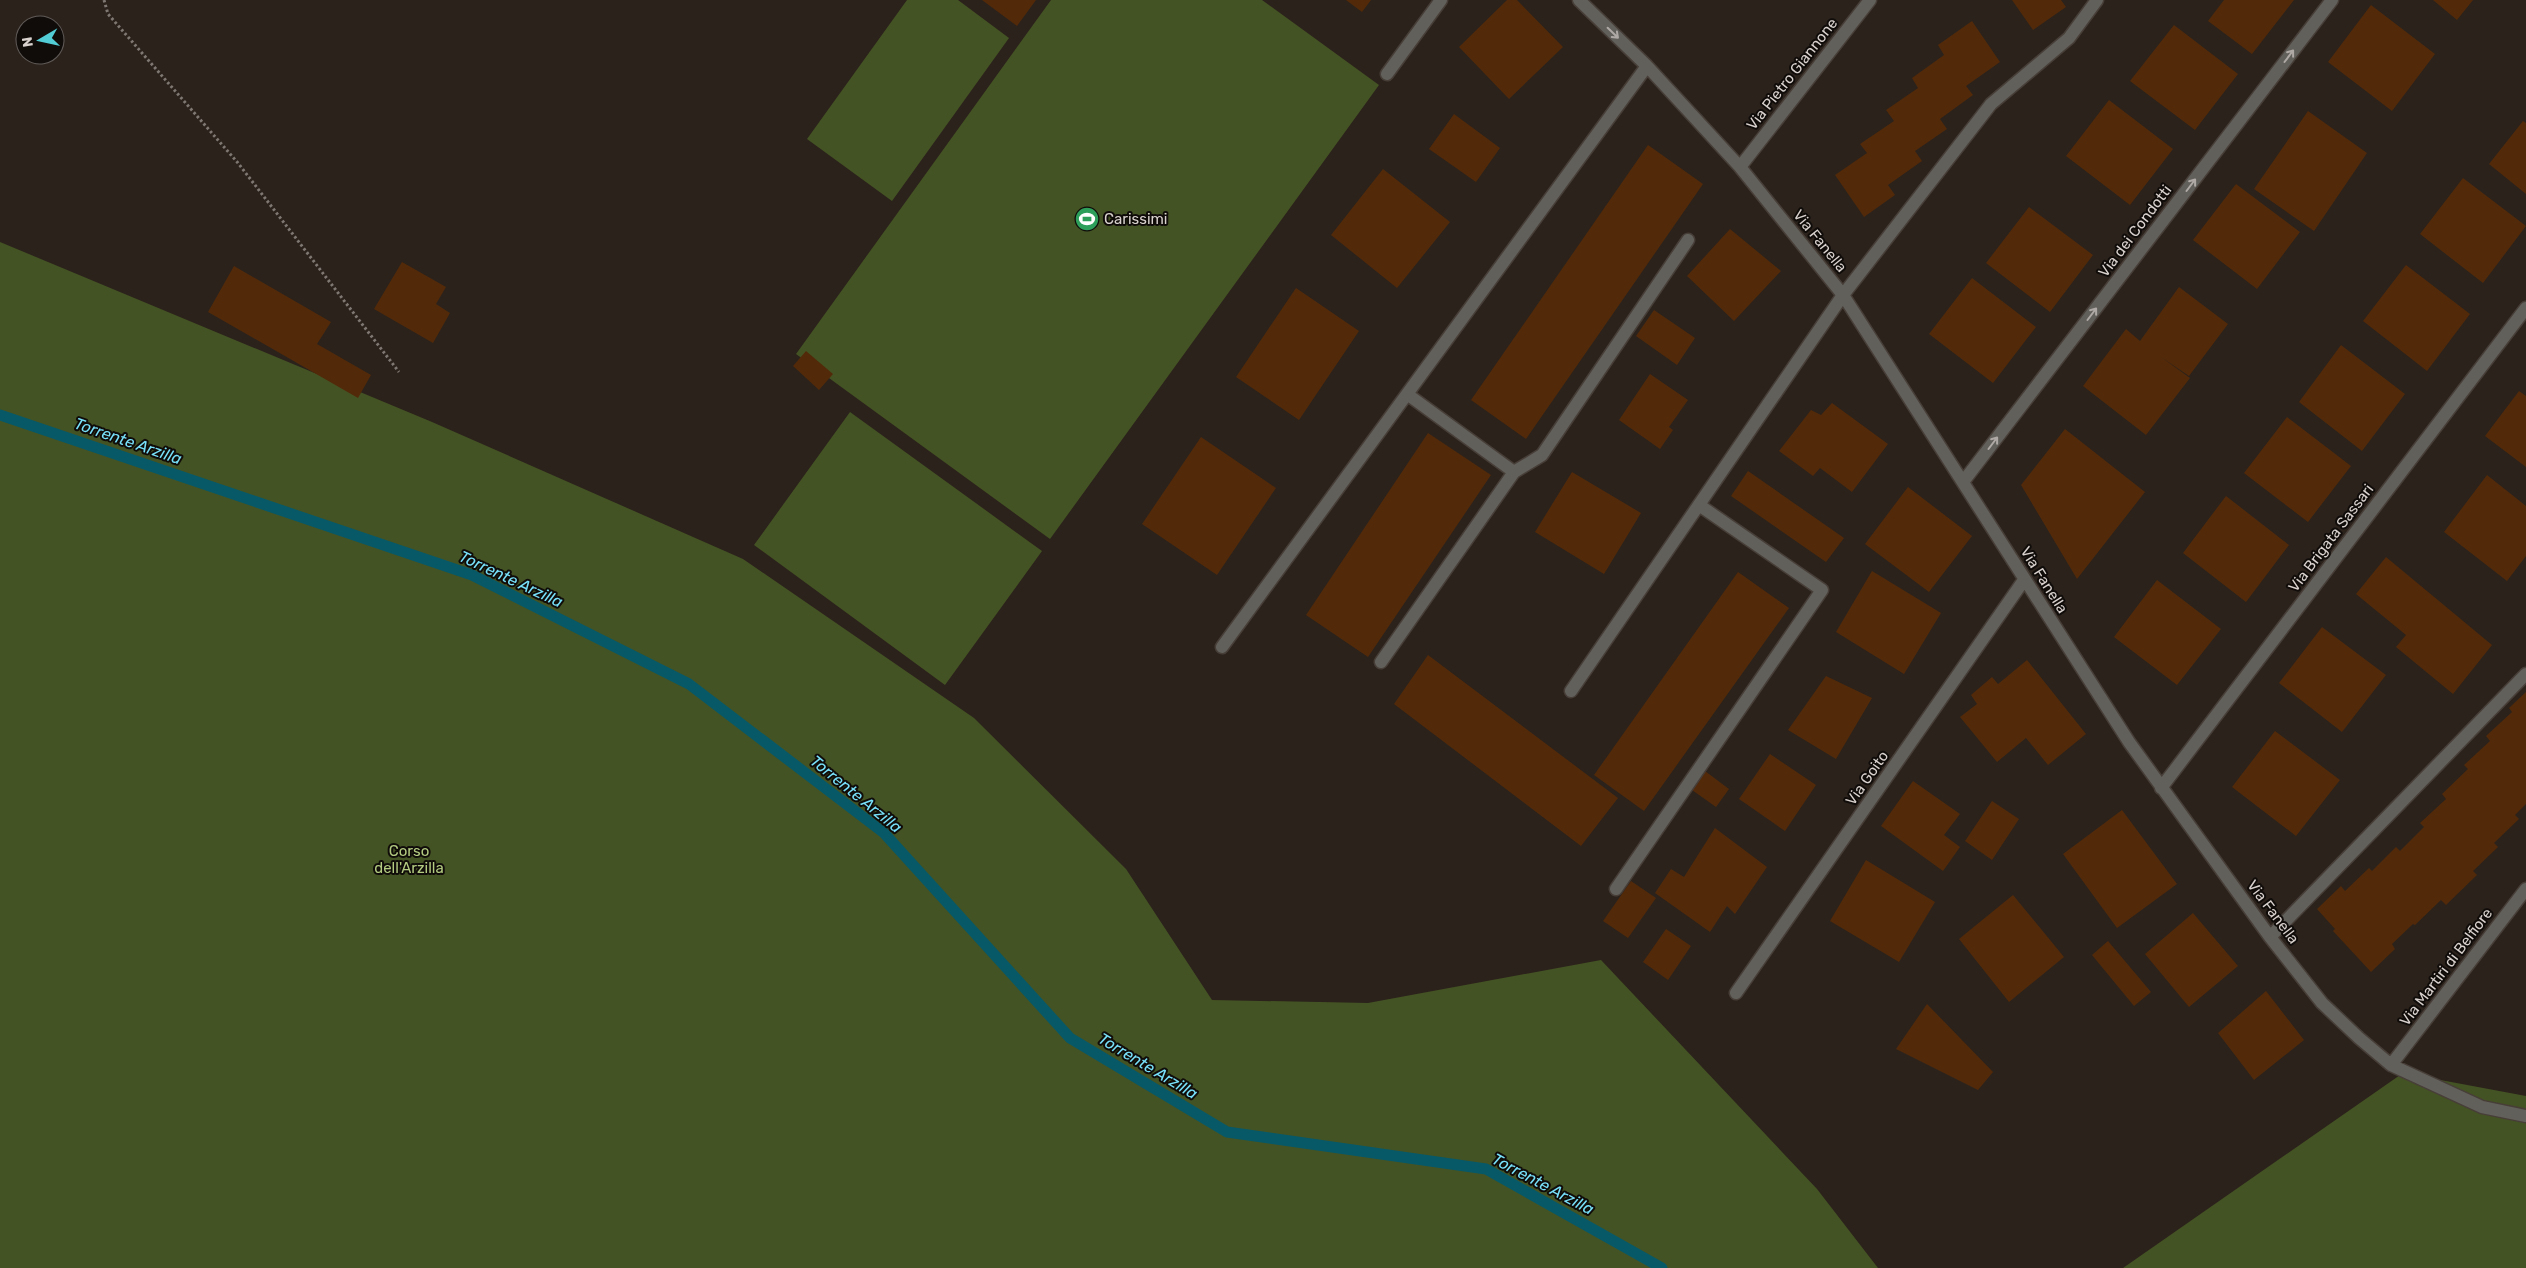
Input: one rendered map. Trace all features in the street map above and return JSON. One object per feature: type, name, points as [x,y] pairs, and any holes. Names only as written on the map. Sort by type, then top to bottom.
[{"type":"street","points":[[1387,74],[1441,0]]},
{"type":"street","name":"Via Fanella","points":[[1579,0],[1647,66],[1740,168],[1843,295],[2129,742],[2270,936],[2322,1002],[2358,1038],[2391,1065],[2482,1107],[2526,1116]]},
{"type":"street","name":"Via Pietro Giannone","points":[[1740,168],[1870,0]]},
{"type":"street","points":[[1571,691],[1843,295],[1991,104],[2069,38],[2097,0]]},
{"type":"street","name":"Via dei Condotti","points":[[1964,482],[2332,0]]},
{"type":"street","points":[[1222,647],[1647,66]]},
{"type":"street","points":[[1381,662],[1514,472],[1542,455],[1688,240]]},
{"type":"street","name":"Via Brigata Sassari","points":[[2161,788],[2526,308]]},
{"type":"street","points":[[1407,394],[1514,472]]},
{"type":"street","points":[[1616,889],[1822,590],[1699,505]]},
{"type":"street","name":"Via Goito","points":[[1736,993],[2024,580]]},
{"type":"street","points":[[2270,936],[2526,674]]},
{"type":"street","name":"Via Martiri di Belfiore","points":[[2391,1065],[2526,889]]},
{"type":"path","points":[[104,0],[108,14],[238,163],[399,372]]},
{"type":"green space","points":[[907,0],[958,0],[1009,38],[892,201],[807,139]]},
{"type":"green space","name":"Carissimi","points":[[1051,0],[1262,0],[1379,85],[1050,539],[796,354]]},
{"type":"green space","name":"Corso dell'Arzilla","points":[[0,242],[432,422],[743,559],[974,718],[1126,869],[1212,1000],[1368,1003],[1601,960],[1817,1189],[1878,1268],[0,1268]]},
{"type":"green space","points":[[850,412],[1042,551],[945,685],[754,545]]},
{"type":"green space","points":[[2403,1073],[2526,1096],[2526,1268],[2123,1268]]},
{"type":"building","points":[[982,0],[1036,0],[1017,26]]},
{"type":"building","points":[[1346,0],[1371,0],[1362,12]]},
{"type":"building","points":[[1507,0],[1517,0],[1563,47],[1509,99],[1459,47]]},
{"type":"building","points":[[2012,0],[2061,0],[2066,7],[2033,30]]},
{"type":"building","points":[[2224,0],[2294,0],[2252,54],[2208,21]]},
{"type":"building","points":[[2433,0],[2473,0],[2457,20]]},
{"type":"building","points":[[2371,5],[2435,54],[2392,111],[2328,62]]},
{"type":"building","points":[[1972,21],[2000,62],[1966,86],[1973,95],[1940,119],[1947,129],[1915,151],[1922,161],[1888,185],[1895,195],[1864,217],[1835,175],[1867,153],[1860,144],[1894,121],[1886,110],[1918,88],[1912,78],[1944,55],[1938,45]]},
{"type":"building","points":[[2174,25],[2238,74],[2195,130],[2130,81]]},
{"type":"building","points":[[2109,100],[2173,149],[2130,205],[2066,156]]},
{"type":"building","points":[[2308,111],[2367,153],[2314,231],[2254,189]]},
{"type":"building","points":[[1454,114],[1500,148],[1476,182],[1429,149]]},
{"type":"building","points":[[2523,121],[2526,123],[2526,194],[2489,164]]},
{"type":"building","points":[[1648,145],[1703,184],[1526,439],[1471,400]]},
{"type":"building","points":[[1383,169],[1450,222],[1397,288],[1331,235]]},
{"type":"building","points":[[2463,178],[2526,226],[2483,283],[2420,234]]},
{"type":"building","points":[[2236,184],[2300,232],[2257,289],[2193,240]]},
{"type":"building","points":[[2029,207],[2093,255],[2050,312],[1986,263]]},
{"type":"building","points":[[1730,229],[1781,271],[1734,321],[1687,276]]},
{"type":"building","points":[[402,262],[446,287],[436,304],[450,313],[433,343],[374,309]]},
{"type":"building","points":[[2406,265],[2470,314],[2427,371],[2363,321]]},
{"type":"building","points":[[234,266],[331,322],[317,344],[371,375],[358,398],[208,312]]},
{"type":"building","points":[[1972,278],[2036,327],[1993,383],[1929,334]]},
{"type":"building","points":[[2179,287],[2228,324],[2189,376],[2161,357],[2190,378],[2146,435],[2083,386],[2126,329],[2140,341]]},
{"type":"building","points":[[1296,288],[1359,331],[1299,420],[1236,377]]},
{"type":"building","points":[[1654,310],[1695,338],[1677,365],[1636,336]]},
{"type":"building","points":[[2341,345],[2405,394],[2362,451],[2299,402]]},
{"type":"building","points":[[806,351],[833,374],[819,390],[793,366]]},
{"type":"building","points":[[1650,374],[1688,400],[1669,427],[1673,430],[1660,449],[1619,420]]},
{"type":"building","points":[[2519,391],[2526,396],[2526,467],[2485,436]]},
{"type":"building","points":[[1832,403],[1888,444],[1852,492],[1820,468],[1813,476],[1779,451],[1811,410],[1821,415]]},
{"type":"building","points":[[2287,417],[2351,466],[2308,522],[2244,473]]},
{"type":"building","points":[[2065,429],[2145,492],[2077,579],[2021,485]]},
{"type":"building","points":[[1428,433],[1491,475],[1368,657],[1306,615]]},
{"type":"building","points":[[1201,437],[1276,488],[1217,575],[1142,524]]},
{"type":"building","points":[[1748,471],[1844,538],[1826,562],[1731,496]]},
{"type":"building","points":[[1572,472],[1641,513],[1604,574],[1535,532]]},
{"type":"building","points":[[2487,475],[2526,506],[2526,556],[2507,581],[2444,532]]},
{"type":"building","points":[[1908,487],[1972,536],[1929,592],[1865,544]]},
{"type":"building","points":[[2226,496],[2289,545],[2246,602],[2183,553]]},
{"type":"building","points":[[2386,557],[2492,645],[2453,694],[2396,647],[2406,635],[2356,594]]},
{"type":"building","points":[[1872,571],[1941,613],[1904,674],[1836,632]]},
{"type":"building","points":[[1738,572],[1789,608],[1644,811],[1594,775]]},
{"type":"building","points":[[2157,580],[2221,629],[2177,685],[2114,637]]},
{"type":"building","points":[[2322,627],[2386,675],[2342,732],[2279,683]]},
{"type":"building","points":[[1428,655],[1618,798],[1581,846],[1394,704]]},
{"type":"building","points":[[2027,660],[2086,734],[2048,765],[2026,738],[1997,762],[1960,717],[1977,704],[1971,695],[1992,677],[1998,684]]},
{"type":"building","points":[[1826,676],[1872,698],[1836,759],[1788,730]]},
{"type":"building","points":[[2526,692],[2526,804],[2515,815],[2519,819],[2494,843],[2498,847],[2473,871],[2477,875],[2446,905],[2441,900],[2415,925],[2413,924],[2392,944],[2395,949],[2371,972],[2333,931],[2335,929],[2317,909],[2341,886],[2345,891],[2369,868],[2372,871],[2396,847],[2400,851],[2424,827],[2420,823],[2446,799],[2442,794],[2468,769],[2464,765],[2490,741],[2486,736],[2512,712],[2509,708]]},
{"type":"building","points":[[2275,731],[2340,780],[2296,836],[2232,787]]},
{"type":"building","points":[[1770,754],[1816,785],[1785,831],[1739,799]]},
{"type":"building","points":[[1705,771],[1729,789],[1716,807],[1692,790]]},
{"type":"building","points":[[1913,781],[1960,814],[1944,835],[1960,847],[1943,871],[1881,826]]},
{"type":"building","points":[[1992,801],[2019,819],[1992,860],[1965,841]]},
{"type":"building","points":[[2122,810],[2177,884],[2117,928],[2063,854]]},
{"type":"building","points":[[1715,828],[1767,867],[1735,914],[1727,906],[1710,932],[1655,893],[1671,869],[1684,877]]},
{"type":"building","points":[[1866,860],[1935,902],[1899,962],[1830,921]]},
{"type":"building","points":[[1631,881],[1656,898],[1628,938],[1603,921]]},
{"type":"building","points":[[2013,895],[2064,957],[2009,1002],[1959,939]]},
{"type":"building","points":[[2193,913],[2238,966],[2189,1007],[2145,954]]},
{"type":"building","points":[[1666,929],[1691,946],[1668,980],[1643,962]]},
{"type":"building","points":[[2108,941],[2151,992],[2134,1006],[2092,955]]},
{"type":"building","points":[[2266,991],[2304,1040],[2254,1080],[2218,1033]]},
{"type":"building","points":[[1927,1004],[1993,1072],[1978,1090],[1896,1049]]},
{"type":"waterway","name":"Torrente Arzilla","points":[[0,415],[472,575],[689,684],[884,833],[1070,1038],[1227,1132],[1486,1169],[1662,1268]]},
{"type":"place","name":"Carissimi","points":[[1087,219]]}]
